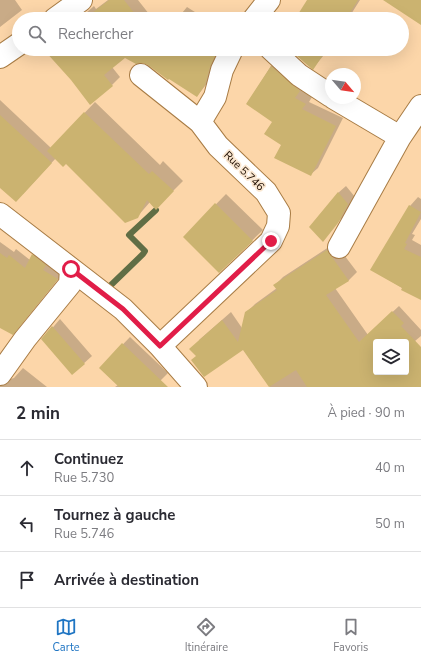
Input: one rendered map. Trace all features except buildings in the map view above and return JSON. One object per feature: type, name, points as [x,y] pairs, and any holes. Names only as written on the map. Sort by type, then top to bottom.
[{"type":"street","points":[[65,12],[81,0]]},
{"type":"street","points":[[260,12],[269,0]]},
{"type":"street","points":[[0,57],[12,49]]},
{"type":"street","points":[[200,122],[215,97],[222,70],[229,56]]},
{"type":"street","points":[[279,56],[299,74],[325,92]]},
{"type":"street","name":"Rue 5.746","points":[[142,75],[200,122],[218,146],[266,192],[279,213],[278,226],[271,241],[160,346]]},
{"type":"street","points":[[344,104],[400,137]]},
{"type":"street","points":[[339,247],[400,137],[421,106]]},
{"type":"street","points":[[0,214],[123,309],[160,346],[196,387]]},
{"type":"street","points":[[0,374],[24,339],[70,284],[71,269]]},
{"type":"waterway","points":[[111,285],[145,251],[129,235],[156,210]]},
{"type":"route","points":[[71,269],[123,309],[160,346],[271,241]]}]
